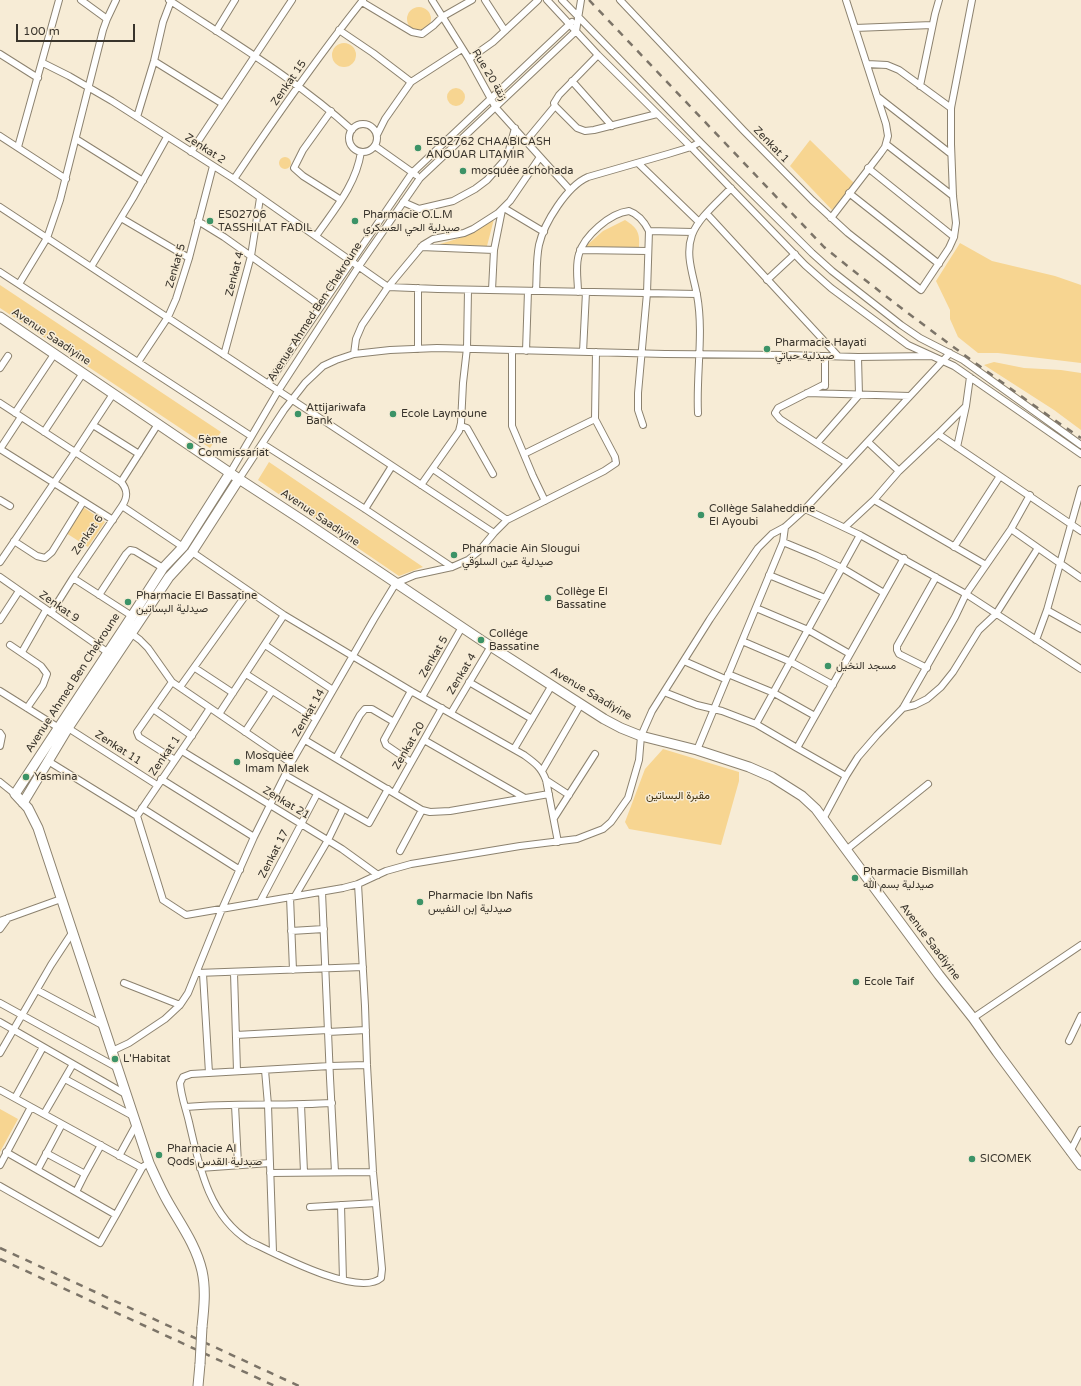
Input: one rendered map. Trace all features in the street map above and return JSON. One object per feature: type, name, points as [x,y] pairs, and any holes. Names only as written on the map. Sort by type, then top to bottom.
[{"type":"main road","name":"Avenue Saadiyine","points":[[0,317],[230,473],[462,627],[621,728],[641,736],[697,750],[749,767],[772,777],[802,796],[816,809],[1081,1165]]},
{"type":"main road","name":"Avenue Ahmed Ben Chekroune","points":[[15,794],[63,728],[111,655],[123,628],[163,568],[183,547],[230,473]]},
{"type":"main road","name":"Avenue Ahmed Ben Chekroune","points":[[111,655],[132,634],[169,577],[192,552],[239,479]]},
{"type":"main road","name":"Avenue Ahmed Ben Chekroune","points":[[23,803],[48,761],[63,728]]},
{"type":"main road","points":[[15,794],[28,808],[36,823],[135,1121],[145,1166],[189,1237],[199,1260],[204,1283],[204,1300],[198,1386]]},
{"type":"street","points":[[18,147],[43,63],[59,0]]},
{"type":"street","points":[[81,0],[107,19]]},
{"type":"street","points":[[18,284],[47,238],[66,180],[107,19],[116,0]]},
{"type":"street","points":[[216,31],[235,0]]},
{"type":"street","points":[[191,152],[292,0]]},
{"type":"street","name":"Rue 20 زنقة","points":[[432,0],[469,59],[496,108],[570,190]]},
{"type":"street","points":[[363,1],[405,28],[418,34],[422,34],[442,17],[472,0]]},
{"type":"street","points":[[485,0],[505,31]]},
{"type":"street","points":[[469,59],[484,49],[538,0]]},
{"type":"street","points":[[547,0],[598,55],[822,281],[908,345],[944,360],[1081,454]]},
{"type":"street","points":[[562,0],[700,142],[832,271],[901,325],[973,367],[1081,445]]},
{"type":"street","points":[[576,31],[581,0]]},
{"type":"street","name":"Zenkat 1","points":[[620,0],[794,183],[831,218],[921,290],[939,264]]},
{"type":"street","points":[[627,7],[629,0]]},
{"type":"street","points":[[831,218],[880,154],[886,144],[888,131],[846,0]]},
{"type":"street","points":[[920,86],[932,25],[939,0]]},
{"type":"street","points":[[849,193],[939,264],[954,237],[956,223],[951,154],[951,108],[972,0]]},
{"type":"street","points":[[137,117],[170,1],[298,87],[331,111],[352,130]]},
{"type":"street","name":"Zenkat 15","points":[[234,179],[339,30],[363,1]]},
{"type":"street","name":"Avenue Ahmed Ben Chekroune","points":[[268,384],[412,173],[578,17]]},
{"type":"street","points":[[855,28],[932,25]]},
{"type":"street","points":[[339,30],[373,53],[411,82]]},
{"type":"street","name":"Avenue Ahmed Ben Chekroune","points":[[230,473],[278,391],[359,266],[420,178],[576,31]]},
{"type":"street","points":[[377,135],[373,128],[366,125],[358,125],[352,130],[349,137],[350,144],[354,150],[361,152],[366,152],[375,146],[377,143],[377,135],[385,119],[411,82],[462,49]]},
{"type":"street","points":[[0,54],[38,78]]},
{"type":"street","points":[[526,141],[554,106],[556,98],[598,55]]},
{"type":"street","points":[[154,61],[223,104]]},
{"type":"street","name":"Zenkat 2","points":[[43,63],[89,88],[137,117],[234,179],[388,287]]},
{"type":"street","points":[[867,64],[878,64],[892,67],[903,73],[951,108]]},
{"type":"street","points":[[572,81],[612,126]]},
{"type":"street","points":[[878,96],[951,154]]},
{"type":"street","points":[[554,106],[581,130],[594,130],[657,114]]},
{"type":"street","points":[[331,111],[303,150],[294,168],[303,176],[341,200]]},
{"type":"street","points":[[403,202],[419,209],[453,201],[475,189],[487,180],[503,162],[509,150],[515,128]]},
{"type":"street","points":[[0,136],[66,180]]},
{"type":"street","points":[[91,267],[143,181],[167,137]]},
{"type":"street","points":[[76,139],[143,181]]},
{"type":"street","points":[[536,291],[538,252],[544,232],[564,197],[581,180],[690,147],[700,142]]},
{"type":"street","points":[[886,144],[953,196]]},
{"type":"street","points":[[375,146],[420,178]]},
{"type":"street","points":[[316,236],[354,180],[361,152]]},
{"type":"street","points":[[354,354],[356,339],[362,325],[388,287],[421,247],[433,239],[464,233],[473,229],[483,224],[503,209],[540,157]]},
{"type":"street","points":[[638,163],[699,222]]},
{"type":"street","name":"Zenkat 5","points":[[138,362],[168,317],[176,299],[189,258],[213,166]]},
{"type":"street","points":[[868,168],[954,237]]},
{"type":"street","points":[[698,413],[697,384],[699,313],[697,294],[689,262],[690,243],[693,232],[699,222],[731,188]]},
{"type":"street","name":"Zenkat 4","points":[[224,355],[251,256],[260,198]]},
{"type":"street","points":[[0,207],[494,533]]},
{"type":"street","points":[[503,209],[544,232]]},
{"type":"street","points":[[492,290],[494,250],[503,209]]},
{"type":"street","points":[[578,292],[578,258],[580,250],[587,239],[613,216],[629,211],[634,213],[644,222],[649,230],[646,293],[637,405],[643,425]]},
{"type":"street","points":[[706,214],[838,356]]},
{"type":"street","points":[[121,218],[189,258]]},
{"type":"street","points":[[198,221],[224,237],[322,306]]},
{"type":"street","points":[[649,230],[693,232]]},
{"type":"street","points":[[421,247],[494,250]]},
{"type":"street","points":[[580,250],[648,251]]},
{"type":"street","points":[[767,280],[795,254]]},
{"type":"street","points":[[0,272],[251,436]]},
{"type":"street","points":[[388,287],[697,294]]},
{"type":"street","points":[[418,288],[418,348]]},
{"type":"street","points":[[421,485],[461,426],[463,383],[467,348],[468,290]]},
{"type":"street","points":[[526,351],[528,291]]},
{"type":"street","points":[[583,352],[586,292]]},
{"type":"street","name":"Avenue Ahmed Ben Chekroune","points":[[239,479],[284,410],[304,383],[317,371],[336,360],[354,354],[418,348],[467,348],[512,351],[640,354],[858,357],[932,356]]},
{"type":"street","points":[[512,351],[512,426],[545,500]]},
{"type":"street","points":[[396,583],[415,575],[462,564],[473,557],[507,520],[604,471],[616,463],[616,457],[595,418],[596,352]]},
{"type":"street","points":[[15,413],[54,353]]},
{"type":"street","points":[[48,761],[137,816],[163,900],[186,915],[322,892],[358,884],[397,868],[520,846],[576,839],[603,829],[611,822],[628,798],[639,760],[641,736],[652,711],[758,548],[772,534],[785,527],[805,509],[950,353]]},
{"type":"street","points":[[0,368],[8,356]]},
{"type":"street","points":[[825,356],[825,394]]},
{"type":"street","points":[[817,444],[859,395],[858,357]]},
{"type":"street","points":[[44,432],[83,373]]},
{"type":"street","points":[[957,447],[966,406],[970,377]]},
{"type":"street","points":[[825,384],[778,408],[775,413],[780,419],[847,463]]},
{"type":"street","points":[[807,393],[910,396]]},
{"type":"street","points":[[0,562],[113,394]]},
{"type":"street","points":[[0,403],[121,482],[127,493],[127,499],[122,506],[183,547]]},
{"type":"street","points":[[845,527],[874,500],[899,471],[966,406]]},
{"type":"street","points":[[21,417],[0,449],[113,520]]},
{"type":"street","points":[[524,454],[595,418]]},
{"type":"street","points":[[121,482],[158,424]]},
{"type":"street","points":[[93,425],[138,454]]},
{"type":"street","points":[[461,426],[467,428],[493,474]]},
{"type":"street","points":[[938,434],[1081,531]]},
{"type":"street","points":[[868,442],[899,471]]},
{"type":"street","points":[[263,444],[452,567]]},
{"type":"street","points":[[365,509],[392,466]]},
{"type":"street","points":[[433,469],[507,520]]},
{"type":"street","points":[[954,547],[1000,476]]},
{"type":"street","points":[[1036,640],[1047,610],[1081,489]]},
{"type":"street","points":[[823,819],[846,776],[865,748],[903,708],[927,668],[966,594],[1011,529],[1030,495]]},
{"type":"street","points":[[0,500],[10,506]]},
{"type":"street","points":[[874,500],[986,565]]},
{"type":"street","points":[[14,541],[37,556],[45,558],[52,552],[83,502]]},
{"type":"street","name":"Zenkat 6","points":[[48,612],[122,506]]},
{"type":"street","points":[[805,509],[845,527],[904,558],[966,594],[1081,669]]},
{"type":"street","points":[[697,750],[783,542],[785,527]]},
{"type":"street","points":[[1011,529],[1081,578]]},
{"type":"street","points":[[756,724],[860,535]]},
{"type":"street","points":[[783,542],[842,568],[884,593]]},
{"type":"street","points":[[903,708],[915,705],[928,699],[941,687],[953,672],[979,630],[996,614],[1038,548]]},
{"type":"street","points":[[99,595],[126,554],[132,550],[163,568]]},
{"type":"street","points":[[192,552],[248,592],[284,615],[533,762],[542,771],[546,780],[558,842]]},
{"type":"street","points":[[797,748],[904,558]]},
{"type":"street","points":[[769,575],[826,598]]},
{"type":"street","name":"Zenkat 9","points":[[0,576],[48,612],[111,655]]},
{"type":"street","points":[[927,668],[900,654],[897,650],[897,646],[936,577]]},
{"type":"street","points":[[72,578],[132,616]]},
{"type":"street","name":"Zenkat 14","points":[[112,1051],[129,1043],[165,1019],[180,1005],[188,993],[200,973],[222,909],[254,837],[291,763],[396,583]]},
{"type":"street","points":[[0,620],[19,591]]},
{"type":"street","points":[[180,687],[196,668],[248,592]]},
{"type":"street","points":[[756,608],[808,630],[850,654]]},
{"type":"street","points":[[1047,610],[1081,630]]},
{"type":"street","points":[[22,652],[48,612]]},
{"type":"street","points":[[219,714],[284,615]]},
{"type":"street","name":"Zenkat 5","points":[[422,697],[462,627]]},
{"type":"street","points":[[123,628],[140,640],[150,651],[172,682],[291,763]]},
{"type":"street","points":[[742,641],[791,662],[833,685]]},
{"type":"street","points":[[10,645],[41,666],[47,674],[46,679],[27,708]]},
{"type":"street","points":[[265,645],[333,690]]},
{"type":"street","name":"Zenkat 4","points":[[451,713],[491,646]]},
{"type":"street","points":[[684,661],[774,693],[815,716]]},
{"type":"street","points":[[196,668],[233,693]]},
{"type":"street","points":[[246,674],[316,719]]},
{"type":"street","points":[[172,682],[139,730],[138,734],[139,737],[175,760]]},
{"type":"street","points":[[469,682],[532,719]]},
{"type":"street","points":[[514,750],[552,685]]},
{"type":"street","name":"Zenkat 11","points":[[0,691],[157,785]]},
{"type":"street","points":[[245,732],[272,691]]},
{"type":"street","points":[[411,691],[384,740],[386,745],[411,762]]},
{"type":"street","points":[[664,692],[697,705],[738,716],[756,724],[846,776]]},
{"type":"street","points":[[542,771],[581,704]]},
{"type":"street","name":"Zenkat 1","points":[[137,816],[210,708]]},
{"type":"street","name":"Zenkat 20","points":[[394,794],[442,708]]},
{"type":"street","points":[[153,709],[192,736]]},
{"type":"street","points":[[336,758],[360,715],[365,709],[372,710],[394,722]]},
{"type":"street","points":[[0,733],[2,736],[0,746]]},
{"type":"street","points":[[305,740],[394,794],[422,810],[430,812],[450,811],[549,794]]},
{"type":"street","points":[[424,740],[525,798]]},
{"type":"street","name":"Zenkat 21","points":[[182,751],[328,840],[378,875]]},
{"type":"street","points":[[554,818],[595,754]]},
{"type":"street","points":[[285,775],[369,823],[388,790]]},
{"type":"street","points":[[161,779],[254,837]]},
{"type":"street","points":[[546,780],[569,795]]},
{"type":"street","points":[[0,782],[15,794]]},
{"type":"street","points":[[846,850],[928,784]]},
{"type":"street","name":"Zenkat 17","points":[[260,902],[317,794]]},
{"type":"street","points":[[142,808],[240,870]]},
{"type":"street","points":[[292,970],[292,897],[328,840],[343,809]]},
{"type":"street","points":[[400,851],[422,810]]},
{"type":"street","points":[[358,884],[367,1065],[382,1269],[381,1278],[378,1281],[373,1282],[343,1280],[317,1272],[245,1238],[228,1224],[212,1198],[200,1168],[180,1087],[182,1079],[185,1075],[367,1065]]},
{"type":"street","points":[[322,892],[336,1172]]},
{"type":"street","points":[[0,920],[61,899]]},
{"type":"street","points":[[0,929],[8,918]]},
{"type":"street","points":[[291,931],[324,929]]},
{"type":"street","points":[[0,1052],[63,945],[72,933]]},
{"type":"street","points":[[973,1018],[1081,945]]},
{"type":"street","points":[[209,1073],[200,973],[234,973],[363,967]]},
{"type":"street","points":[[234,973],[237,1071]]},
{"type":"street","points":[[124,984],[180,1005]]},
{"type":"street","points":[[37,990],[104,1026]]},
{"type":"street","points":[[0,1003],[118,1068]]},
{"type":"street","points":[[1070,1041],[1081,1016]]},
{"type":"street","points":[[0,1022],[126,1095]]},
{"type":"street","points":[[236,1035],[366,1030]]},
{"type":"street","points":[[15,1098],[43,1047]]},
{"type":"street","points":[[44,1114],[73,1064]]},
{"type":"street","points":[[265,1070],[268,1104],[273,1252]]},
{"type":"street","points":[[64,1079],[135,1121],[119,1156]]},
{"type":"street","points":[[0,1090],[119,1156],[145,1166],[100,1243],[0,1186]]},
{"type":"street","points":[[186,1107],[222,1104],[301,1105],[332,1103]]},
{"type":"street","points":[[235,1105],[238,1164]]},
{"type":"street","points":[[301,1105],[304,1172]]},
{"type":"street","points":[[1,1162],[31,1107]]},
{"type":"street","points":[[38,1169],[62,1124]]},
{"type":"street","points":[[1070,1152],[1081,1130]]},
{"type":"street","points":[[76,1192],[101,1145]]},
{"type":"street","points":[[6,1152],[116,1215]]},
{"type":"street","points":[[46,1153],[85,1174]]},
{"type":"street","points":[[200,1168],[238,1164],[270,1163]]},
{"type":"street","points":[[270,1173],[374,1172]]},
{"type":"street","points":[[310,1207],[376,1203]]},
{"type":"street","points":[[341,1205],[343,1280]]},
{"type":"green space","points":[[419,7],[424,8],[430,14],[430,24],[424,30],[419,31],[414,30],[408,24],[407,19],[408,14],[414,8]]},
{"type":"green space","points":[[344,43],[353,46],[356,55],[353,64],[344,67],[335,64],[332,55],[335,46]]},
{"type":"green space","points":[[452,88],[460,88],[465,93],[463,104],[460,106],[452,106],[447,101],[447,93]]},
{"type":"green space","points":[[810,140],[854,183],[832,210],[790,166]]},
{"type":"green space","points":[[283,157],[287,157],[291,163],[287,169],[283,169],[279,165],[279,161]]},
{"type":"green space","points":[[494,219],[487,246],[440,244],[481,228]]},
{"type":"green space","points":[[625,220],[637,231],[639,248],[585,247],[603,231]]},
{"type":"green space","points":[[960,243],[992,261],[1055,276],[1081,285],[1081,363],[998,353],[978,353],[958,337],[950,319],[950,310],[936,281]]},
{"type":"green space","points":[[0,285],[221,432],[210,448],[0,308]]},
{"type":"green space","points":[[994,362],[1024,368],[1061,370],[1081,373],[1081,430],[1054,410],[984,365]]},
{"type":"green space","points":[[269,462],[423,567],[399,576],[258,480]]},
{"type":"green space","points":[[83,507],[105,522],[88,547],[66,533]]},
{"type":"green space","name":"مقبرة البساتين","points":[[663,749],[739,772],[739,781],[721,845],[629,829],[625,822],[645,769]]},
{"type":"green space","points":[[0,1109],[18,1119],[0,1152]]},
{"type":"railway","points":[[589,0],[824,247],[936,334],[1081,438]]},
{"type":"railway","points":[[0,1248],[299,1386]]},
{"type":"railway","points":[[0,1259],[275,1386]]},
{"type":"place","name":"ES02762 CHAABICASH ANOUAR LITAMIR","points":[[418,148]]},
{"type":"place","name":"mosquée achohada","points":[[463,171]]},
{"type":"place","name":"ES02706 TASSHILAT FADIL","points":[[210,221]]},
{"type":"place","name":"Pharmacie O.L.M صيدلية الحي العسكري","points":[[355,221]]},
{"type":"place","name":"Pharmacie Hayati صيدلية حياتي","points":[[767,349]]},
{"type":"place","name":"Attijariwafa Bank","points":[[298,414]]},
{"type":"place","name":"Ecole Laymoune","points":[[393,414]]},
{"type":"place","name":"5ème Commissariat","points":[[190,446]]},
{"type":"place","name":"Collège Salaheddine El Ayoubi","points":[[701,515]]},
{"type":"place","name":"Pharmacie Ain Slougui صيدلية عين السلوقي","points":[[454,555]]},
{"type":"place","name":"Collège El Bassatine","points":[[548,598]]},
{"type":"place","name":"Pharmacie El Bassatine صيدلية البساتين","points":[[128,602]]},
{"type":"place","name":"Collége Bassatine","points":[[481,640]]},
{"type":"place","name":"مسجد النخيل","points":[[828,666]]},
{"type":"place","name":"Mosquée Imam Malek","points":[[237,762]]},
{"type":"place","name":"Yasmina","points":[[26,777]]},
{"type":"place","name":"Pharmacie Bismillah صيدلية بسم الله","points":[[855,878]]},
{"type":"place","name":"Pharmacie Ibn Nafis صيدلية إبن النفيس","points":[[420,902]]},
{"type":"place","name":"Ecole Taif","points":[[856,982]]},
{"type":"place","name":"L'Habitat","points":[[115,1059]]},
{"type":"place","name":"Pharmacie Al Qods صبدلية القدس","points":[[159,1155]]},
{"type":"place","name":"SICOMEK","points":[[972,1159]]}]
